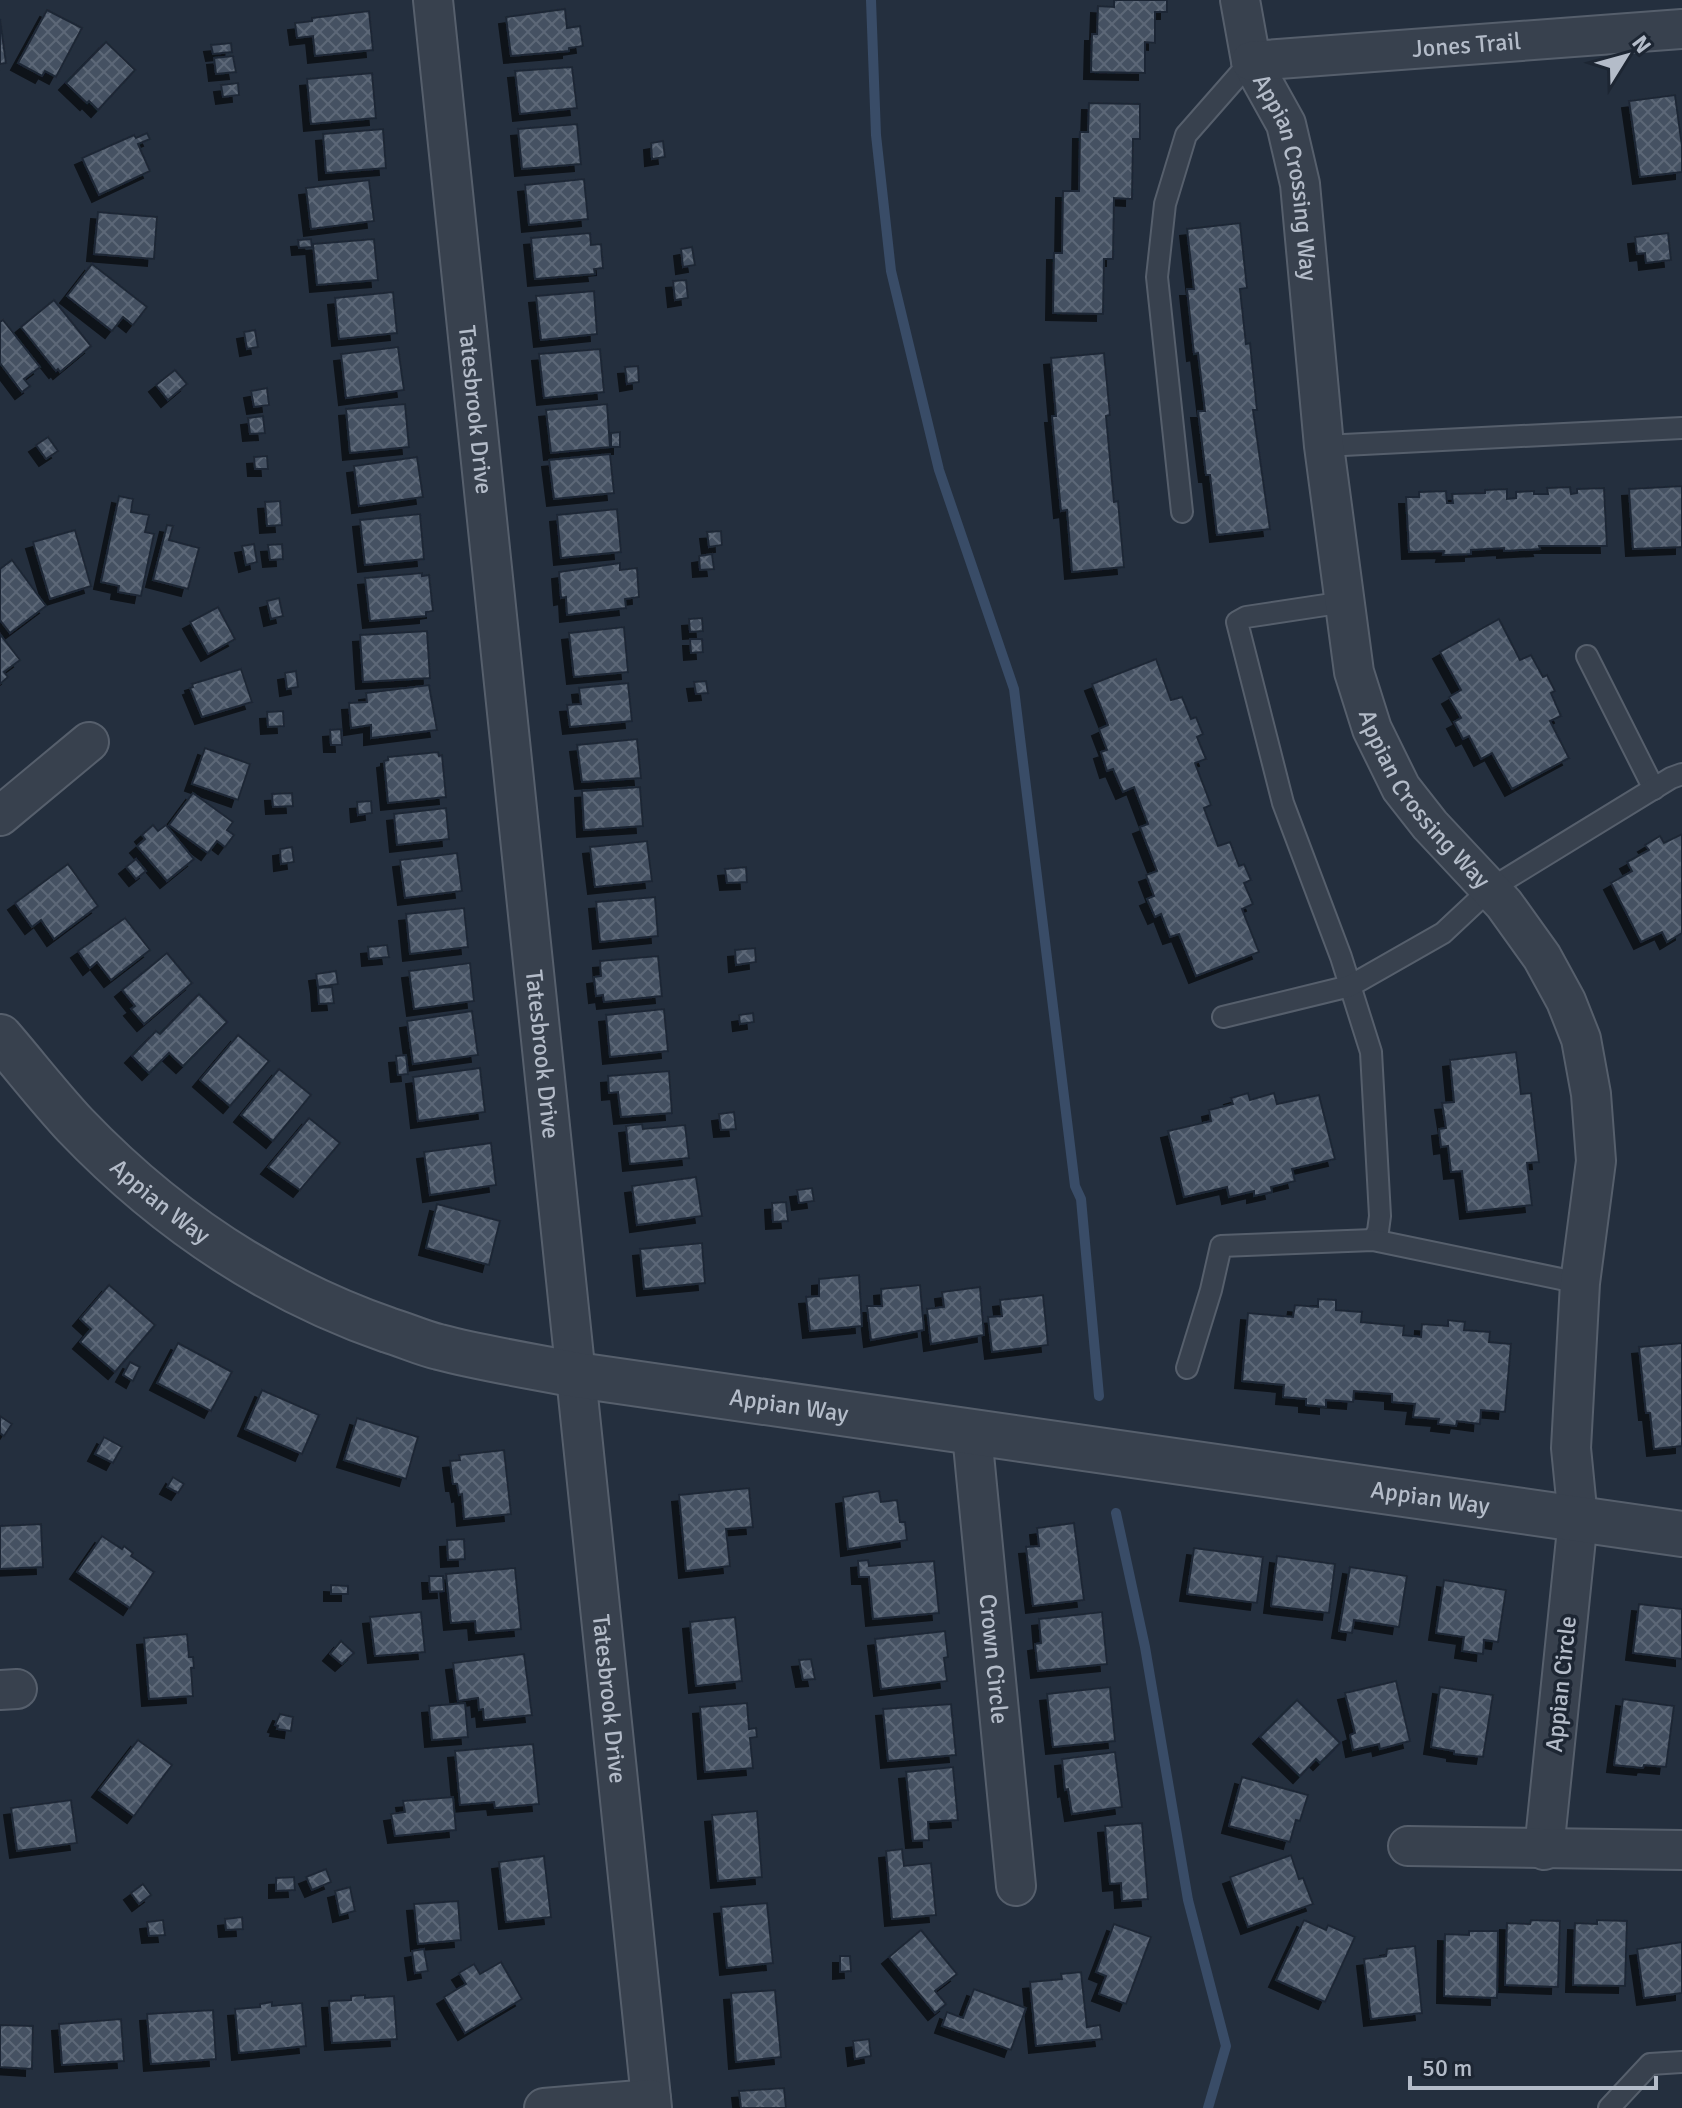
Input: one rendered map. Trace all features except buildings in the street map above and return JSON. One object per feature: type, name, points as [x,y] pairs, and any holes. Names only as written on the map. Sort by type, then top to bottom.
[{"type":"street","name":"Tatesbrook Drive","points":[[433,0],[652,2103]]},
{"type":"street","name":"Appian Crossing Way","points":[[1240,0],[1251,61],[1286,124],[1300,184],[1324,446],[1354,672],[1360,695],[1372,729],[1401,788],[1430,825],[1490,889],[1542,957],[1566,1001],[1581,1039],[1591,1094],[1596,1161],[1580,1283],[1571,1448],[1578,1519]]},
{"type":"street","name":"Jones Trail","points":[[1251,61],[1682,29]]},
{"type":"street","points":[[0,816],[89,742]]},
{"type":"street","name":"Appian Way","points":[[0,1037],[74,1124],[131,1180],[186,1225],[239,1261],[302,1294],[359,1320],[438,1347],[577,1375],[1682,1534]]},
{"type":"street","name":"Crown Circle","points":[[972,1434],[1016,1886]]},
{"type":"street","name":"Appian Circle","points":[[1544,1850],[1578,1519]]},
{"type":"street","points":[[1408,1846],[1682,1850]]},
{"type":"street","points":[[544,2108],[652,2103]]},
{"type":"lane","points":[[1182,512],[1157,277],[1165,204],[1186,135],[1251,61]]},
{"type":"lane","points":[[1324,446],[1682,428]]},
{"type":"lane","points":[[1345,602],[1246,617],[1237,622],[1283,803],[1371,1052],[1380,1216],[1373,1240]]},
{"type":"lane","points":[[1587,656],[1654,789]]},
{"type":"lane","points":[[1223,1017],[1350,986],[1443,933],[1490,889],[1682,774]]},
{"type":"lane","points":[[1187,1368],[1221,1246],[1373,1240],[1580,1283]]},
{"type":"lane","points":[[1609,2108],[1650,2064],[1682,2062]]},
{"type":"waterway","points":[[871,0],[876,135],[891,271],[939,470],[1014,689],[1075,1186],[1081,1199],[1099,1396]]},
{"type":"waterway","points":[[1116,1513],[1145,1647],[1188,1900],[1226,2046],[1208,2108]]}]
